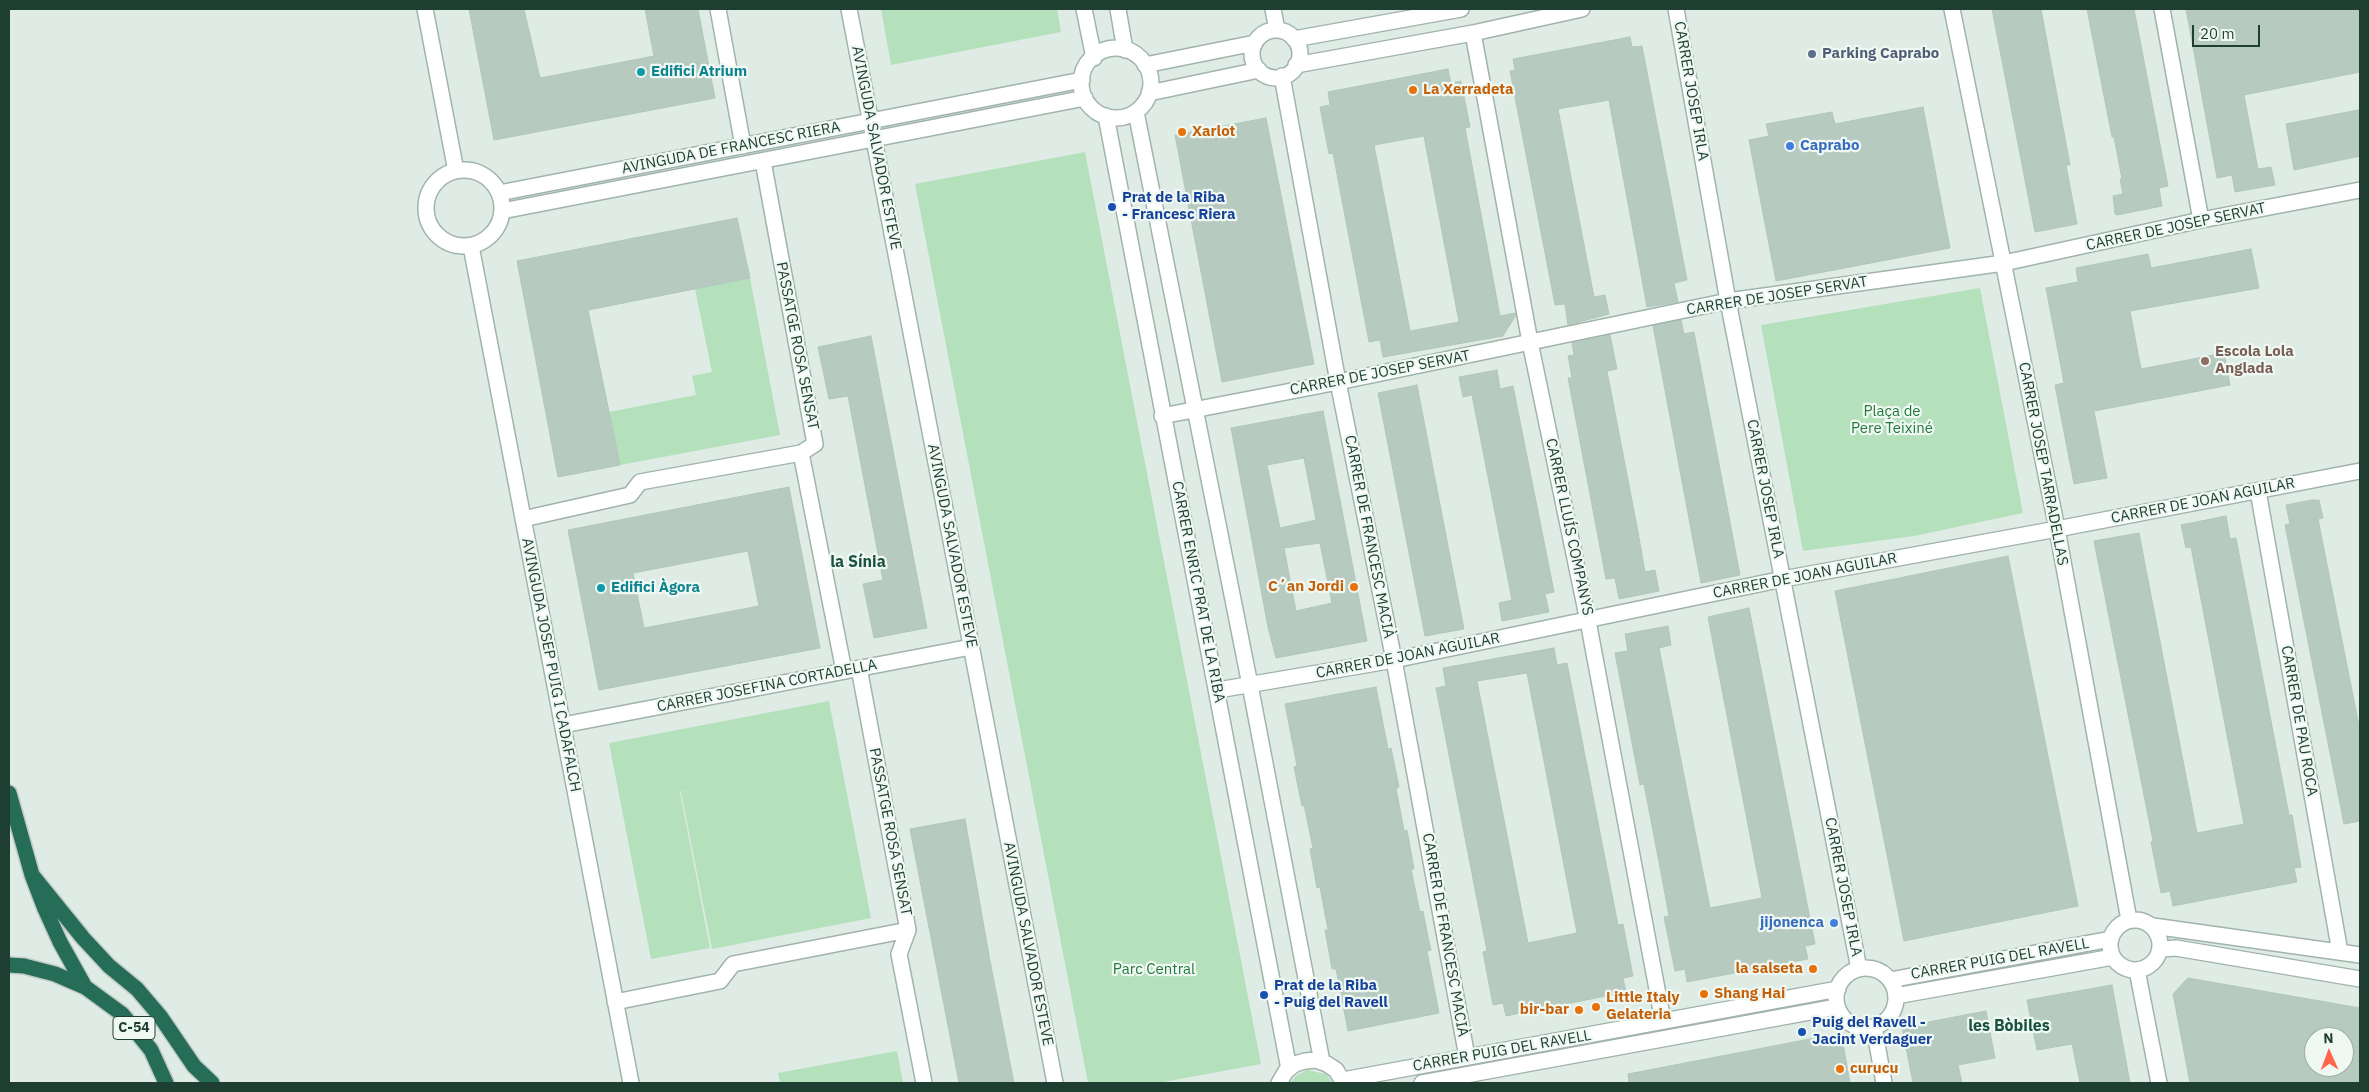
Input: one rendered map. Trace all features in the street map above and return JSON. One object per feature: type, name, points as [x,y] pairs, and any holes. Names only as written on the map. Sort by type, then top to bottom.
[{"type":"highway","points":[[9,792],[32,875],[60,942],[85,987]]},
{"type":"highway","points":[[32,875],[83,938],[109,966],[137,989],[160,1016],[194,1066],[212,1083]]},
{"type":"highway","name":"C-54","points":[[9,965],[24,966],[55,974],[85,987],[122,1014],[151,1050],[166,1083]]},
{"type":"street","points":[[425,9],[456,171]]},
{"type":"street","points":[[718,9],[743,146]]},
{"type":"street","name":"AVINGUDA SALVADOR ESTEVE","points":[[849,9],[1055,1083]]},
{"type":"street","points":[[1084,9],[1094,58]]},
{"type":"street","points":[[1118,9],[1126,50]]},
{"type":"street","points":[[1273,9],[1277,30]]},
{"type":"street","points":[[1294,38],[1461,9]]},
{"type":"street","points":[[1296,65],[1473,33],[1582,9]]},
{"type":"street","name":"CARRER JOSEP IRLA","points":[[1676,9],[1728,301],[1859,969]]},
{"type":"street","name":"CARRER JOSEP TARRADELLAS","points":[[1952,9],[2057,530],[2129,920]]},
{"type":"street","points":[[2162,9],[2201,220]]},
{"type":"street","points":[[1145,64],[1255,42],[1265,33],[1277,30],[1288,33],[1294,38],[1300,54],[1296,65],[1289,74],[1268,76],[1259,70],[1253,60],[1255,42]]},
{"type":"street","name":"CARRER LLUÍS COMPANYS","points":[[1473,33],[1530,342],[1588,621],[1663,1021]]},
{"type":"street","points":[[1106,50],[1126,50],[1135,54],[1145,64],[1151,79],[1150,94],[1145,104],[1136,112],[1125,117],[1106,116],[1094,110],[1084,98],[1082,80],[1084,70],[1094,58],[1106,50]]},
{"type":"street","points":[[1150,94],[1259,70]]},
{"type":"street","name":"CARRER DE FRANCESC MACIÀ","points":[[1282,76],[1338,382],[1394,660],[1468,1057]]},
{"type":"street","name":"AVINGUDA DE FRANCESC RIERA","points":[[499,193],[1082,80]]},
{"type":"street","name":"AVINGUDA DE FRANCESC RIERA","points":[[502,211],[1084,98]]},
{"type":"street","points":[[1136,112],[1250,685],[1322,1062]]},
{"type":"street","name":"CARRER ENRIC PRAT DE LA RIBA","points":[[1106,116],[1162,416],[1218,690],[1289,1069]]},
{"type":"street","name":"PASSATGE ROSA SENSAT","points":[[762,161],[815,444],[801,453],[844,671]]},
{"type":"street","points":[[468,170],[484,176],[499,193],[502,211],[499,225],[490,236],[471,246],[453,246],[440,239],[429,226],[426,216],[426,202],[431,189],[445,174],[468,170]]},
{"type":"street","name":"CARRER DE JOSEP SERVAT","points":[[1162,416],[1338,382],[1728,301],[2004,263],[2201,220],[2360,190]]},
{"type":"street","name":"AVINGUDA JOSEP PUIG I CADAFALCH","points":[[471,246],[631,1083]]},
{"type":"street","points":[[523,519],[630,495],[640,482],[801,453]]},
{"type":"street","name":"CARRER DE JOAN AGUILAR","points":[[1218,690],[1394,660],[1783,579],[2057,530],[2360,471]]},
{"type":"street","name":"CARRER DE PAU ROCA","points":[[2258,491],[2340,952]]},
{"type":"street","name":"CARRER JOSEFINA CORTADELLA","points":[[563,725],[972,647]]},
{"type":"street","name":"PASSATGE ROSA SENSAT","points":[[859,668],[908,930],[899,954],[924,1083]]},
{"type":"street","points":[[2153,926],[2160,941],[2160,949],[2152,964],[2137,970],[2122,967],[2110,952],[2110,939],[2116,928],[2129,920],[2146,922],[2153,926],[2360,955]]},
{"type":"street","points":[[615,1002],[720,981],[734,964],[908,930]]},
{"type":"street","name":"CARRER PUIG DEL RAVELL","points":[[1890,980],[2110,939]]},
{"type":"street","points":[[2160,949],[2176,948],[2360,979]]},
{"type":"street","name":"CARRER PUIG DEL RAVELL","points":[[1896,996],[2113,957]]},
{"type":"street","points":[[1859,969],[1877,970],[1890,980],[1896,996],[1894,1010],[1889,1018],[1874,1027],[1864,1028],[1846,1021],[1837,1007],[1838,989],[1845,977],[1859,969]]},
{"type":"street","points":[[2137,970],[2159,1083]]},
{"type":"street","name":"CARRER PUIG DEL RAVELL","points":[[1343,1082],[1838,989]]},
{"type":"street","name":"CARRER PUIG DEL RAVELL","points":[[1422,1083],[1837,1007]]},
{"type":"street","points":[[1874,1027],[1884,1083]]},
{"type":"street","points":[[1279,1083],[1289,1069],[1305,1060],[1322,1062],[1336,1070],[1343,1082]]},
{"type":"green space","points":[[881,9],[1057,9],[1061,32],[891,65]]},
{"type":"green space","name":"Parc Central","points":[[1085,152],[1261,1064],[1158,1083],[1088,1083],[915,184]]},
{"type":"green space","points":[[750,278],[780,435],[620,465],[609,412],[696,395],[692,376],[712,372],[695,289]]},
{"type":"green space","name":"Plaça de Pere Teixiné","points":[[1980,288],[2023,513],[1914,536],[1803,551],[1761,325]]},
{"type":"green space","points":[[829,701],[871,918],[712,949],[681,792],[768,774],[680,792],[710,948],[651,959],[609,743]]},
{"type":"green space","points":[[897,1051],[903,1083],[780,1083],[778,1073]]},
{"type":"green space","points":[[1307,1070],[1326,1074],[1333,1083],[1290,1083],[1296,1076]]},
{"type":"building","name":"Edifici Atrium","points":[[469,9],[524,9],[540,78],[654,56],[645,9],[698,9],[715,98],[494,140]]},
{"type":"building","points":[[1992,9],[2041,9],[2070,165],[2066,165],[2077,224],[2035,232]]},
{"type":"building","points":[[2087,9],[2134,9],[2168,186],[2159,188],[2162,206],[2115,214],[2113,196],[2123,194],[2120,179],[2122,179]]},
{"type":"building","points":[[2186,9],[2360,9],[2360,72],[2244,95],[2258,169],[2271,167],[2275,185],[2235,192],[2232,175],[2217,178]]},
{"type":"building","points":[[1630,37],[1632,47],[1642,46],[1687,280],[1674,283],[1678,302],[1647,307],[1609,100],[1558,109],[1594,297],[1605,295],[1609,314],[1568,325],[1565,304],[1555,305],[1510,71],[1515,70],[1513,59]]},
{"type":"building","points":[[1448,69],[1451,83],[1461,81],[1470,127],[1465,128],[1500,316],[1515,313],[1516,315],[1503,336],[1383,357],[1380,340],[1369,342],[1333,153],[1329,154],[1320,107],[1330,105],[1328,92]],"holes":[[[1424,136],[1459,322],[1410,331],[1374,145]]]},
{"type":"building","points":[[1923,107],[1950,248],[1776,281],[1749,140],[1769,136],[1766,124],[1832,112],[1835,124]]},
{"type":"building","points":[[2358,110],[2360,113],[2360,156],[2294,170],[2286,124]]},
{"type":"building","points":[[1266,118],[1314,364],[1222,382],[1175,135]]},
{"type":"building","points":[[737,218],[750,278],[588,310],[620,465],[558,477],[517,261]]},
{"type":"building","points":[[2251,249],[2259,288],[2130,311],[2141,369],[2224,353],[2230,385],[2094,411],[2107,478],[2074,484],[2055,385],[2064,383],[2046,288],[2078,282],[2076,268],[2148,254],[2151,268]]},
{"type":"building","points":[[1681,320],[1684,334],[1694,332],[1740,575],[1701,583],[1653,326]]},
{"type":"building","points":[[1610,335],[1617,369],[1607,371],[1645,572],[1655,570],[1659,591],[1619,599],[1615,578],[1606,579],[1568,378],[1572,378],[1568,356],[1574,355],[1572,343]]},
{"type":"building","points":[[871,336],[927,628],[874,638],[863,584],[883,580],[848,396],[829,399],[818,347]]},
{"type":"building","points":[[1497,370],[1500,389],[1513,386],[1554,592],[1545,594],[1549,612],[1502,621],[1499,603],[1512,600],[1472,395],[1463,397],[1459,377]]},
{"type":"building","points":[[1417,385],[1464,629],[1425,636],[1378,393]]},
{"type":"building","points":[[1323,411],[1367,641],[1276,658],[1268,627],[1231,428]],"holes":[[[1304,458],[1316,520],[1280,528],[1267,465]],[[1320,543],[1332,603],[1296,611],[1284,548]]]},
{"type":"building","name":"Edifici Àgora","points":[[789,487],[820,648],[599,690],[568,530]],"holes":[[[748,551],[759,606],[644,628],[633,573]]]},
{"type":"building","points":[[2319,500],[2323,518],[2318,519],[2360,731],[2360,821],[2344,824],[2285,525],[2290,524],[2286,505]]},
{"type":"building","points":[[2226,516],[2230,539],[2236,538],[2289,815],[2292,815],[2301,867],[2294,868],[2297,882],[2173,906],[2170,891],[2161,893],[2151,842],[2153,841],[2094,541],[2139,533],[2197,833],[2244,824],[2191,547],[2186,548],[2181,525]]},
{"type":"building","points":[[2008,556],[2078,906],[1904,941],[1835,591]]},
{"type":"building","points":[[1749,608],[1815,944],[1805,946],[1808,959],[1687,982],[1685,969],[1675,971],[1664,917],[1669,916],[1662,878],[1644,784],[1640,785],[1615,653],[1628,651],[1625,634],[1668,626],[1671,645],[1659,648],[1710,908],[1762,898],[1708,617]]},
{"type":"building","points":[[1554,648],[1557,665],[1567,663],[1618,925],[1623,924],[1633,976],[1623,978],[1626,992],[1506,1016],[1503,1003],[1493,1005],[1483,952],[1487,951],[1436,688],[1446,686],[1443,668]],"holes":[[[1527,673],[1577,933],[1528,943],[1477,681]]]},
{"type":"building","points":[[1376,687],[1388,749],[1391,748],[1399,787],[1396,788],[1404,831],[1407,830],[1414,869],[1411,869],[1420,912],[1423,911],[1431,950],[1427,951],[1439,1013],[1348,1031],[1336,969],[1332,969],[1325,930],[1328,930],[1320,887],[1317,888],[1310,849],[1313,848],[1294,767],[1297,766],[1285,704]]},
{"type":"building","points":[[965,819],[1014,1083],[959,1083],[910,829]]},
{"type":"building","points":[[2188,978],[2360,1008],[2360,1083],[2190,1083],[2173,994]]},
{"type":"building","points":[[2112,985],[2130,1083],[2080,1083],[2072,1044],[2037,1050],[2027,1000]]},
{"type":"building","points":[[1986,1011],[1995,1058],[1958,1065],[1962,1083],[1913,1083],[1902,1027]]},
{"type":"building","points":[[1841,1033],[1850,1083],[1629,1083],[1628,1074]]},
{"type":"place","name":"Parking Caprabo","points":[[1812,54]]},
{"type":"place","name":"Edifici Atrium","points":[[641,72]]},
{"type":"place","name":"La Xerradeta","points":[[1413,90]]},
{"type":"place","name":"Xarlot","points":[[1182,132]]},
{"type":"place","name":"Caprabo","points":[[1790,146]]},
{"type":"place","name":"Prat de la Riba - Francesc Riera","points":[[1112,207]]},
{"type":"place","name":"Escola Lola Anglada","points":[[2205,361]]},
{"type":"place","name":"C´an Jordi","points":[[1354,587]]},
{"type":"place","name":"Edifici Àgora","points":[[601,588]]},
{"type":"place","name":"jijonenca","points":[[1834,923]]},
{"type":"place","name":"la salseta","points":[[1813,969]]},
{"type":"place","name":"Shang Hai","points":[[1704,994]]},
{"type":"place","name":"Prat de la Riba - Puig del Ravell","points":[[1264,995]]},
{"type":"place","name":"Little Italy Gelateria","points":[[1596,1007]]},
{"type":"place","name":"bir-bar","points":[[1579,1010]]},
{"type":"place","name":"Puig del Ravell - Jacint Verdaguer","points":[[1802,1032]]},
{"type":"place","name":"curucu","points":[[1840,1069]]},
{"type":"district","name":"la Sínia","points":[[858,562]]},
{"type":"district","name":"les Bòbiles","points":[[2009,1026]]}]
